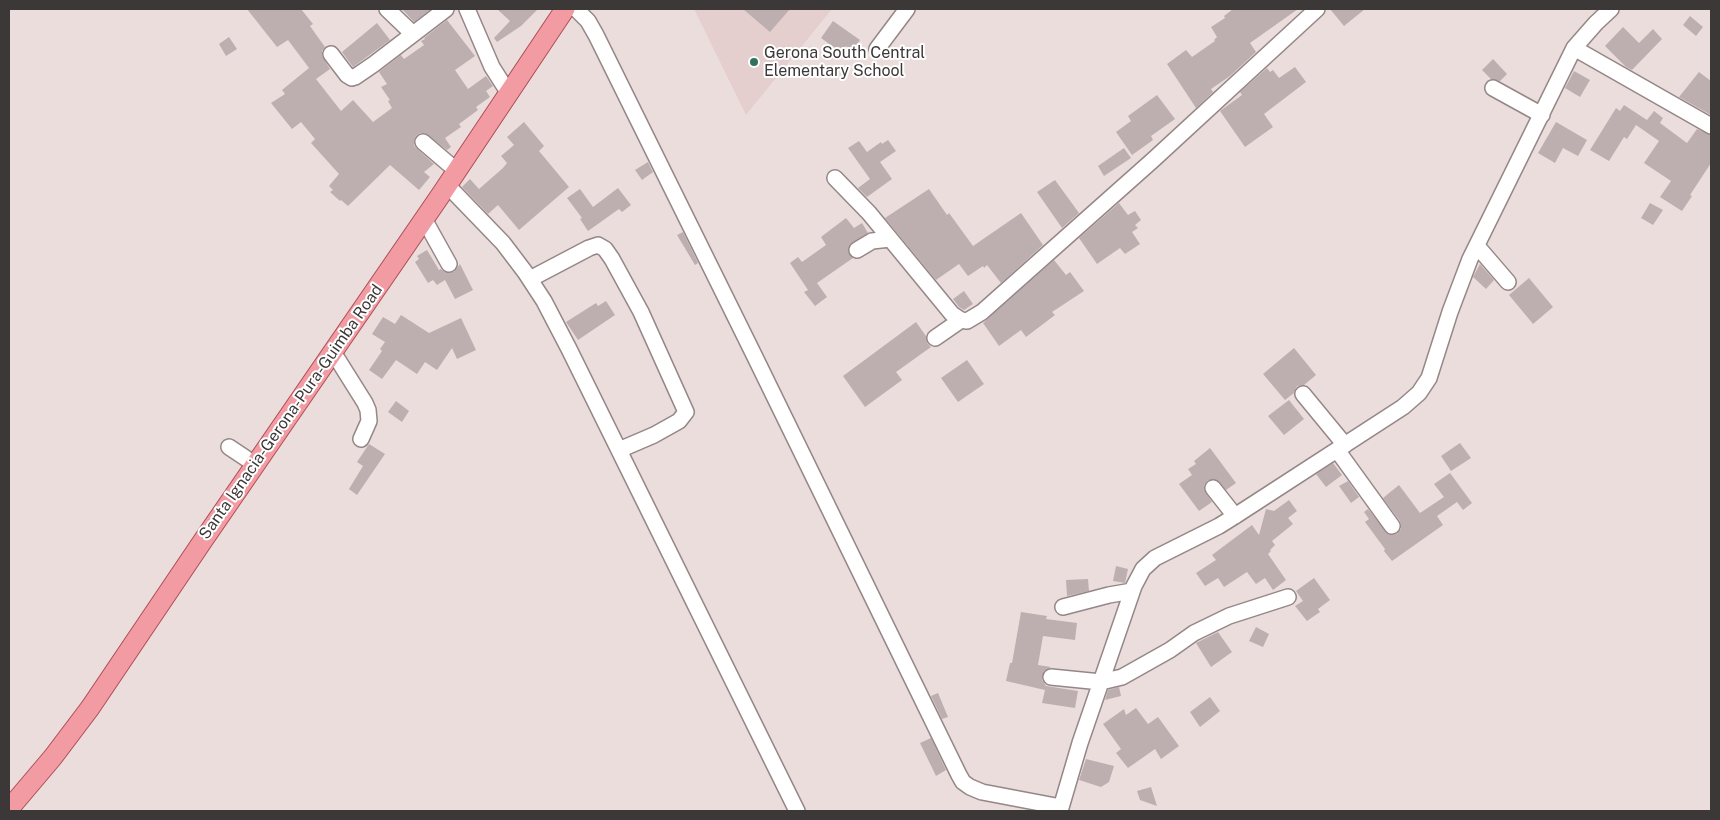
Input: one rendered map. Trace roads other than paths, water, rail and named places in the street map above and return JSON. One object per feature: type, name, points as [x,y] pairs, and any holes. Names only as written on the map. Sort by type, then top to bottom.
[{"type":"main road","name":"Santa Ignacia-Gerona-Pura-Guimba Road","points":[[9,809],[53,757],[90,708],[452,178],[565,9]]},
{"type":"street","points":[[387,9],[413,34]]},
{"type":"street","points":[[331,54],[347,75],[352,78],[355,77],[446,9]]},
{"type":"street","points":[[467,9],[492,67],[508,92]]},
{"type":"street","points":[[576,9],[588,21],[596,35],[963,782],[982,792],[1061,809],[1080,743],[1132,591],[1143,569],[1155,558],[1235,516],[1403,407],[1419,393],[1429,378],[1450,312],[1477,246],[1574,48],[1611,9]]},
{"type":"street","points":[[877,49],[907,9]]},
{"type":"street","points":[[835,178],[869,213],[952,314],[961,320],[967,321],[982,312],[1153,160],[1317,9]]},
{"type":"street","points":[[1574,48],[1711,126]]},
{"type":"street","points":[[1493,88],[1542,115]]},
{"type":"street","points":[[423,142],[530,280],[570,349],[797,811]]},
{"type":"street","points":[[424,219],[449,264]]},
{"type":"street","points":[[857,250],[872,242],[890,239]]},
{"type":"street","points":[[530,280],[598,245],[605,249],[612,259],[641,312],[686,412],[679,420],[654,436],[619,450]]},
{"type":"street","points":[[1477,246],[1508,282]]},
{"type":"street","points":[[934,338],[961,320]]},
{"type":"street","points":[[333,352],[366,403],[369,421],[361,439]]},
{"type":"street","points":[[1302,394],[1341,448],[1392,526]]},
{"type":"street","points":[[229,447],[256,465]]},
{"type":"street","points":[[1213,488],[1235,516]]},
{"type":"street","points":[[1063,607],[1132,591]]},
{"type":"street","points":[[1051,677],[1101,682],[1122,677],[1170,650],[1194,633],[1229,616],[1288,597]]},
{"type":"place","name":"Gerona South Central Elementary School","points":[[754,62]]}]
